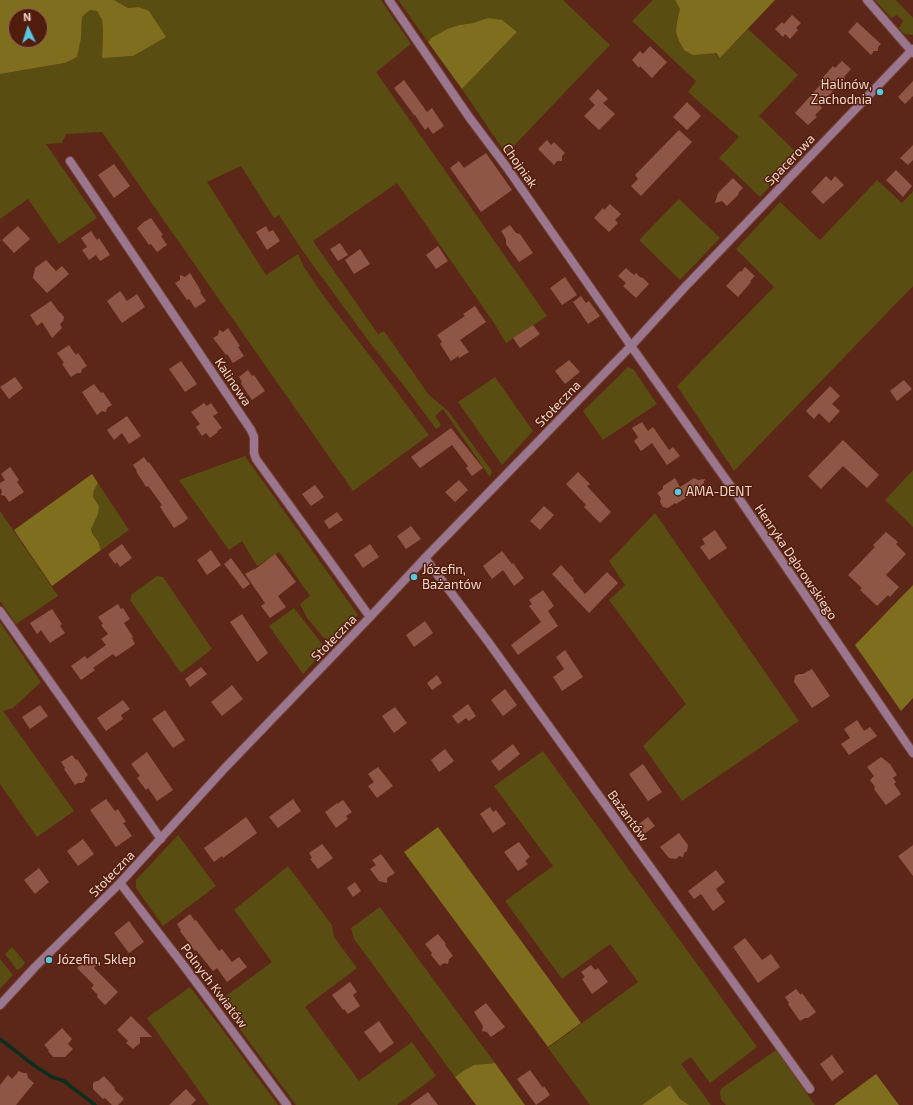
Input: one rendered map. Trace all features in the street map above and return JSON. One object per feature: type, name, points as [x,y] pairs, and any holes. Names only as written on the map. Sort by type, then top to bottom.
[{"type":"street","name":"Chojniak","points":[[389,0],[469,117],[631,346]]},
{"type":"street","points":[[867,0],[912,51]]},
{"type":"street","name":"Spacerowa","points":[[685,287],[912,51]]},
{"type":"street","name":"Kalinowa","points":[[70,161],[251,430],[254,437],[254,453],[256,459],[370,617]]},
{"type":"street","name":"Stołeczna","points":[[0,1006],[35,967],[120,883],[224,769],[425,558],[631,346],[685,287]]},
{"type":"street","name":"Henryka Dąbrowskiego","points":[[631,346],[732,488],[913,753]]},
{"type":"street","name":"Bażantów","points":[[425,558],[494,650],[810,1089]]},
{"type":"street","points":[[0,611],[160,839]]},
{"type":"street","name":"Polnych Kwiatów","points":[[120,883],[187,970],[287,1105]]},
{"type":"shaded area","points":[[0,0],[114,0],[128,8],[138,7],[149,11],[166,37],[133,56],[102,58],[102,20],[97,11],[90,10],[82,17],[81,38],[77,57],[65,63],[0,74]]},
{"type":"shaded area","points":[[114,0],[381,0],[411,44],[376,72],[547,316],[506,343],[494,323],[397,183],[313,241],[378,334],[384,331],[429,395],[448,411],[492,471],[490,477],[443,409],[435,416],[441,425],[436,429],[370,343],[302,250],[279,215],[274,218],[241,166],[207,182],[266,275],[298,254],[304,267],[325,298],[429,435],[353,491],[102,132],[66,134],[62,143],[46,144],[97,218],[59,244],[28,199],[0,219],[0,74],[65,63],[81,38],[82,17],[90,10],[97,11],[102,20],[102,57],[133,56],[138,7],[128,8]]},
{"type":"shaded area","points":[[398,0],[563,0],[610,45],[506,154],[462,89],[517,32],[473,23],[447,29],[431,38],[428,42]]},
{"type":"shaded area","points":[[653,0],[675,0],[681,9],[677,22],[720,58],[748,29],[798,75],[759,116],[799,155],[760,197],[719,158],[739,137],[688,92],[696,81],[632,21]]},
{"type":"shaded area","points":[[675,0],[775,0],[720,58],[716,53],[693,55],[684,50],[676,32],[680,9]]},
{"type":"shaded area","points":[[875,0],[896,0],[913,18],[913,35],[904,34],[899,28],[903,21],[897,15],[891,18]]},
{"type":"shaded area","points":[[488,18],[502,20],[517,32],[462,89],[428,42],[431,38],[447,29]]},
{"type":"shaded area","points":[[877,180],[902,203],[913,191],[913,286],[734,471],[677,386],[774,287],[736,249],[780,202],[820,240]]},
{"type":"shaded area","points":[[679,199],[720,238],[680,280],[639,240]]},
{"type":"shaded area","points":[[628,367],[634,370],[657,404],[603,440],[583,411]]},
{"type":"shaded area","points":[[495,377],[533,431],[502,465],[458,402]]},
{"type":"shaded area","points":[[245,456],[358,615],[330,645],[307,618],[300,604],[310,596],[279,552],[257,566],[242,541],[229,550],[179,480]]},
{"type":"shaded area","points":[[913,470],[913,527],[885,500]]},
{"type":"shaded area","points":[[92,474],[98,483],[94,490],[93,497],[99,506],[98,514],[91,529],[101,550],[52,586],[14,530]]},
{"type":"shaded area","points":[[98,483],[129,530],[101,550],[91,528],[98,514],[96,502],[93,497],[94,490]]},
{"type":"shaded area","points":[[0,511],[58,596],[16,624],[0,601]]},
{"type":"shaded area","points":[[655,513],[799,721],[682,801],[643,746],[686,704],[609,600],[625,585],[609,561]]},
{"type":"shaded area","points":[[157,576],[163,577],[212,649],[181,673],[130,600],[132,594]]},
{"type":"shaded area","points":[[913,585],[913,698],[901,711],[855,645]]},
{"type":"shaded area","points":[[294,608],[326,649],[303,674],[269,626]]},
{"type":"shaded area","points":[[0,622],[41,682],[13,708],[3,711],[74,811],[37,837],[0,784]]},
{"type":"shaded area","points":[[543,751],[757,1047],[710,1083],[691,1057],[681,1064],[711,1105],[688,1105],[680,1099],[670,1085],[642,1105],[590,1105],[548,1048],[638,982],[610,944],[562,979],[505,901],[553,866],[494,786]]},
{"type":"shaded area","points":[[438,827],[581,1023],[548,1047],[404,852]]},
{"type":"shaded area","points":[[178,835],[216,886],[163,926],[136,888],[136,880]]},
{"type":"shaded area","points":[[288,866],[332,925],[334,937],[357,968],[305,1007],[359,1081],[412,1042],[436,1076],[397,1105],[296,1105],[219,1001],[272,962],[234,910]]},
{"type":"shaded area","points":[[380,907],[495,1063],[483,1064],[463,1071],[455,1077],[354,939],[351,928]]},
{"type":"shaded area","points":[[12,947],[25,963],[19,970],[16,969],[5,954]]},
{"type":"shaded area","points":[[0,959],[13,975],[0,989]]},
{"type":"shaded area","points":[[190,987],[278,1105],[209,1105],[147,1018]]},
{"type":"shaded area","points":[[776,1050],[815,1105],[726,1105],[721,1099],[720,1092],[722,1088]]},
{"type":"shaded area","points":[[495,1063],[525,1105],[476,1105],[455,1077],[474,1065]]},
{"type":"shaded area","points":[[876,1074],[899,1105],[834,1105]]},
{"type":"shaded area","points":[[670,1085],[680,1099],[689,1105],[642,1105]]},
{"type":"building","points":[[792,15],[801,23],[796,28],[798,30],[790,39],[785,34],[783,37],[775,29],[782,22],[784,24]]},
{"type":"building","points":[[857,22],[881,44],[878,47],[878,51],[874,51],[871,55],[848,32]]},
{"type":"building","points":[[650,46],[667,62],[652,78],[640,66],[639,68],[632,60],[640,51],[643,54]]},
{"type":"building","points":[[842,61],[851,69],[844,77],[845,78],[820,105],[822,108],[815,115],[817,117],[808,125],[795,113],[822,83],[819,81],[833,66],[835,68]]},
{"type":"building","points":[[404,80],[427,112],[432,108],[444,126],[433,134],[428,127],[425,130],[394,88]]},
{"type":"building","points":[[913,81],[913,96],[905,104],[898,97]]},
{"type":"building","points":[[598,89],[608,99],[603,103],[615,114],[599,130],[584,116],[595,105],[589,99]]},
{"type":"building","points":[[687,102],[701,116],[687,130],[673,117]]},
{"type":"building","points":[[679,130],[692,142],[641,196],[631,186],[638,179],[635,175]]},
{"type":"building","points":[[547,140],[551,145],[554,142],[565,153],[562,156],[562,161],[557,161],[554,165],[538,149]]},
{"type":"building","points":[[913,145],[913,160],[908,165],[900,158]]},
{"type":"building","points":[[486,153],[512,190],[481,212],[450,168],[459,161],[464,168]]},
{"type":"building","points":[[114,164],[130,186],[114,198],[98,175]]},
{"type":"building","points":[[896,170],[912,186],[903,197],[886,180]]},
{"type":"building","points":[[826,176],[831,181],[835,176],[844,185],[823,204],[811,192]]},
{"type":"building","points":[[733,178],[743,188],[738,193],[739,194],[727,206],[722,201],[715,203],[718,193]]},
{"type":"building","points":[[610,204],[621,214],[615,220],[618,223],[609,232],[594,218],[603,208],[604,210]]},
{"type":"building","points":[[151,218],[163,235],[161,236],[167,245],[157,252],[151,244],[149,245],[137,228]]},
{"type":"building","points":[[510,225],[516,233],[520,234],[533,253],[519,262],[506,244],[506,239],[501,231]]},
{"type":"building","points":[[18,226],[30,239],[14,253],[2,240]]},
{"type":"building","points":[[266,226],[269,232],[273,230],[280,241],[267,250],[256,232]]},
{"type":"building","points":[[91,231],[97,240],[99,238],[110,255],[100,261],[96,255],[89,260],[82,250],[87,247],[81,238]]},
{"type":"building","points":[[340,243],[348,255],[338,261],[330,249]]},
{"type":"building","points":[[438,246],[448,261],[436,269],[426,255]]},
{"type":"building","points":[[360,249],[370,264],[354,274],[345,260]]},
{"type":"building","points":[[46,260],[56,271],[62,266],[69,274],[47,293],[33,278],[35,268]]},
{"type":"building","points":[[745,267],[755,276],[738,297],[726,286]]},
{"type":"building","points":[[626,268],[634,275],[636,273],[641,278],[642,277],[649,284],[636,298],[623,286],[626,283],[618,276]]},
{"type":"building","points":[[190,273],[206,301],[195,308],[189,299],[187,300],[175,283],[180,280],[180,275],[185,277]]},
{"type":"building","points":[[565,277],[577,295],[562,305],[550,288]]},
{"type":"building","points":[[120,291],[127,301],[137,294],[145,307],[122,323],[107,301]]},
{"type":"building","points":[[581,296],[586,303],[589,301],[600,316],[588,324],[573,302]]},
{"type":"building","points":[[51,301],[64,317],[60,324],[62,328],[52,338],[42,322],[37,326],[30,315]]},
{"type":"building","points":[[475,306],[486,322],[460,340],[469,352],[459,358],[458,356],[451,361],[440,344],[442,342],[437,335],[465,316],[463,314]]},
{"type":"building","points":[[533,325],[540,334],[520,348],[513,338]]},
{"type":"building","points":[[228,328],[240,346],[238,347],[244,356],[233,363],[213,338],[218,335],[219,330],[223,332]]},
{"type":"building","points":[[69,345],[76,355],[78,353],[87,366],[82,369],[81,373],[77,373],[71,377],[62,364],[64,363],[57,353]]},
{"type":"building","points":[[569,360],[580,372],[565,384],[555,371]]},
{"type":"building","points":[[181,361],[197,384],[185,392],[169,369]]},
{"type":"building","points":[[248,370],[252,376],[254,375],[265,391],[252,400],[241,384],[242,382],[239,377]]},
{"type":"building","points":[[15,377],[23,388],[9,399],[0,387]]},
{"type":"building","points":[[904,380],[912,389],[897,401],[890,391]]},
{"type":"building","points":[[94,384],[101,393],[103,392],[112,405],[107,408],[106,412],[102,411],[97,415],[82,392]]},
{"type":"building","points":[[830,386],[840,396],[832,404],[840,411],[829,423],[819,413],[814,419],[806,411]]},
{"type":"building","points":[[204,403],[207,406],[211,403],[218,413],[213,416],[222,428],[210,438],[206,433],[202,436],[196,427],[200,424],[191,412]]},
{"type":"building","points":[[127,416],[141,436],[129,444],[122,433],[114,440],[107,430]]},
{"type":"building","points":[[642,422],[648,431],[653,427],[669,450],[673,447],[680,456],[667,465],[652,443],[641,451],[634,441],[638,437],[632,428]]},
{"type":"building","points":[[451,428],[483,468],[472,476],[466,468],[468,466],[452,445],[420,468],[411,457]]},
{"type":"building","points":[[843,440],[879,475],[867,488],[843,466],[821,489],[808,476]]},
{"type":"building","points":[[144,457],[188,518],[174,528],[160,507],[162,505],[148,486],[146,487],[133,465]]},
{"type":"building","points":[[10,467],[19,480],[17,482],[24,492],[9,502],[5,496],[1,495],[2,491],[0,488],[0,483],[5,480],[1,474]]},
{"type":"building","points":[[578,472],[590,484],[587,486],[611,512],[600,523],[584,507],[586,505],[566,484]]},
{"type":"building","name":"AMA-DENT","points":[[675,478],[680,487],[694,478],[698,480],[705,479],[703,485],[704,487],[699,490],[699,496],[694,493],[668,508],[663,507],[660,502],[661,498],[657,493],[663,489],[663,486]]},
{"type":"building","points":[[459,480],[468,490],[455,502],[445,492]]},
{"type":"building","points":[[315,485],[324,497],[311,506],[302,494]]},
{"type":"building","points":[[544,506],[554,515],[540,530],[530,521]]},
{"type":"building","points":[[337,512],[343,520],[329,529],[324,521]]},
{"type":"building","points":[[411,526],[421,539],[406,549],[397,536]]},
{"type":"building","points":[[715,530],[727,548],[709,560],[700,547],[705,544],[702,539]]},
{"type":"building","points":[[886,532],[898,542],[896,544],[906,554],[886,575],[899,587],[890,597],[888,595],[877,606],[860,590],[862,588],[848,575],[875,547],[873,545]]},
{"type":"building","points":[[122,544],[132,558],[120,567],[117,562],[115,564],[108,554]]},
{"type":"building","points":[[370,544],[379,557],[363,568],[354,555]]},
{"type":"building","points":[[211,550],[221,565],[207,575],[197,560]]},
{"type":"building","points":[[502,551],[524,578],[514,586],[503,570],[492,579],[483,566]]},
{"type":"building","points":[[275,554],[296,582],[278,596],[286,607],[270,618],[261,606],[265,603],[245,574],[254,570]]},
{"type":"building","points":[[231,558],[250,584],[243,589],[224,564]]},
{"type":"building","points":[[561,565],[585,594],[607,572],[618,583],[589,613],[552,574]]},
{"type":"building","points":[[543,590],[554,606],[548,611],[558,626],[518,655],[511,645],[541,622],[529,606],[532,604],[529,600]]},
{"type":"building","points":[[118,604],[121,609],[123,608],[130,619],[124,623],[133,637],[132,638],[135,644],[116,657],[113,654],[93,668],[95,670],[81,680],[71,666],[85,656],[87,659],[106,645],[101,639],[108,634],[101,625],[103,624],[98,617]]},
{"type":"building","points":[[52,609],[62,624],[60,626],[65,633],[50,643],[41,630],[37,634],[30,623]]},
{"type":"building","points":[[242,614],[268,653],[257,662],[230,622]]},
{"type":"building","points":[[425,621],[433,633],[414,647],[406,635]]},
{"type":"building","points":[[565,650],[583,677],[562,691],[553,677],[564,669],[556,657]]},
{"type":"building","points":[[201,667],[207,674],[190,687],[185,679]]},
{"type":"building","points":[[812,669],[830,696],[812,708],[794,682],[795,676]]},
{"type":"building","points":[[437,675],[442,683],[432,690],[427,683]]},
{"type":"building","points":[[232,685],[243,699],[222,716],[211,702]]},
{"type":"building","points":[[505,689],[517,705],[503,716],[491,700]]},
{"type":"building","points":[[123,700],[130,709],[121,715],[123,719],[106,731],[97,718]]},
{"type":"building","points":[[468,704],[476,716],[469,721],[466,718],[458,724],[452,716]]},
{"type":"building","points":[[40,705],[48,716],[30,729],[22,717]]},
{"type":"building","points":[[395,707],[407,723],[394,733],[382,716]]},
{"type":"building","points":[[165,710],[185,740],[173,748],[152,719]]},
{"type":"building","points":[[857,720],[864,731],[870,727],[877,736],[849,755],[841,744],[850,738],[844,729]]},
{"type":"building","points":[[513,744],[520,754],[499,771],[491,761]]},
{"type":"building","points":[[445,749],[454,761],[439,772],[431,760]]},
{"type":"building","points":[[147,752],[173,790],[157,801],[148,788],[146,790],[137,778],[140,776],[131,764]]},
{"type":"building","points":[[72,755],[76,760],[77,759],[88,775],[85,778],[85,781],[75,785],[61,762]]},
{"type":"building","points":[[881,757],[890,764],[897,775],[893,778],[896,782],[894,784],[901,794],[886,805],[874,789],[875,787],[870,780],[874,776],[867,767]]},
{"type":"building","points":[[643,764],[662,792],[648,801],[629,774]]},
{"type":"building","points":[[378,767],[393,786],[377,798],[368,786],[374,782],[368,774]]},
{"type":"building","points":[[106,799],[115,811],[118,809],[126,822],[123,823],[132,836],[116,847],[90,810]]},
{"type":"building","points":[[293,799],[301,811],[278,828],[269,817]]},
{"type":"building","points":[[343,800],[352,812],[346,816],[348,819],[336,828],[325,812]]},
{"type":"building","points":[[490,807],[493,812],[496,810],[506,824],[493,833],[480,814]]},
{"type":"building","points":[[246,817],[257,833],[223,858],[222,856],[214,862],[204,848]]},
{"type":"building","points":[[648,817],[655,826],[641,836],[635,827]]},
{"type":"building","points":[[679,833],[688,845],[687,851],[684,853],[683,857],[679,856],[676,859],[669,858],[660,847]]},
{"type":"building","points":[[83,839],[94,854],[78,866],[67,851]]},
{"type":"building","points":[[519,842],[530,857],[525,861],[528,864],[518,871],[504,852]]},
{"type":"building","points":[[322,844],[333,858],[318,869],[310,859],[312,858],[309,853]]},
{"type":"building","points":[[913,845],[913,876],[898,856]]},
{"type":"building","points":[[381,854],[395,873],[387,878],[387,883],[379,881],[370,869],[376,865],[372,860]]},
{"type":"building","points":[[39,868],[49,882],[35,894],[24,880]]},
{"type":"building","points":[[716,870],[725,882],[716,889],[725,902],[713,911],[701,894],[694,899],[688,891]]},
{"type":"building","points":[[355,882],[361,891],[353,897],[347,888]]},
{"type":"building","points":[[190,914],[219,951],[222,949],[232,962],[239,957],[247,967],[227,982],[217,968],[213,971],[196,950],[195,951],[180,931],[181,930],[177,924]]},
{"type":"building","points":[[129,921],[144,942],[129,953],[114,933]]},
{"type":"building","points":[[438,934],[453,956],[449,959],[448,964],[444,963],[440,966],[431,955],[432,953],[425,944]]},
{"type":"building","points":[[745,938],[762,960],[771,954],[780,967],[758,983],[733,947]]},
{"type":"building","points":[[90,955],[98,963],[94,968],[118,992],[105,1005],[91,988],[94,985],[77,968]]},
{"type":"building","points":[[591,965],[595,970],[598,968],[608,982],[592,994],[582,979],[585,977],[581,972]]},
{"type":"building","points":[[350,982],[357,992],[353,995],[360,1006],[348,1014],[344,1009],[343,1010],[332,995]]},
{"type":"building","points":[[796,989],[801,995],[802,993],[816,1012],[808,1018],[800,1021],[785,997]]},
{"type":"building","points":[[486,1003],[505,1027],[491,1037],[487,1032],[482,1031],[483,1026],[474,1012]]},
{"type":"building","points":[[131,1016],[152,1037],[140,1037],[140,1043],[133,1049],[126,1043],[128,1041],[117,1030]]},
{"type":"building","points":[[379,1021],[394,1043],[380,1053],[364,1032]]},
{"type":"building","points":[[62,1028],[72,1039],[68,1044],[73,1049],[65,1057],[53,1057],[44,1045]]},
{"type":"building","points":[[832,1055],[844,1072],[832,1081],[820,1064]]},
{"type":"building","points":[[530,1070],[550,1095],[536,1105],[517,1079]]},
{"type":"building","points":[[19,1071],[27,1073],[28,1078],[34,1083],[16,1105],[0,1105],[0,1085],[8,1075],[12,1079]]},
{"type":"building","points":[[104,1076],[124,1099],[118,1105],[112,1105],[105,1098],[103,1099],[93,1089],[93,1083]]},
{"type":"building","points":[[186,1089],[196,1100],[191,1105],[169,1105]]},
{"type":"building","points":[[428,1092],[438,1105],[410,1105]]},
{"type":"waterway","points":[[0,1039],[35,1066],[52,1077],[64,1081],[95,1105]]},
{"type":"place","name":"Halinów, Zachodnia","points":[[880,92]]},
{"type":"place","name":"AMA-DENT","points":[[678,492]]},
{"type":"place","name":"Józefin, Bażantów","points":[[414,577]]},
{"type":"place","name":"Józefin, Sklep","points":[[49,960]]}]
